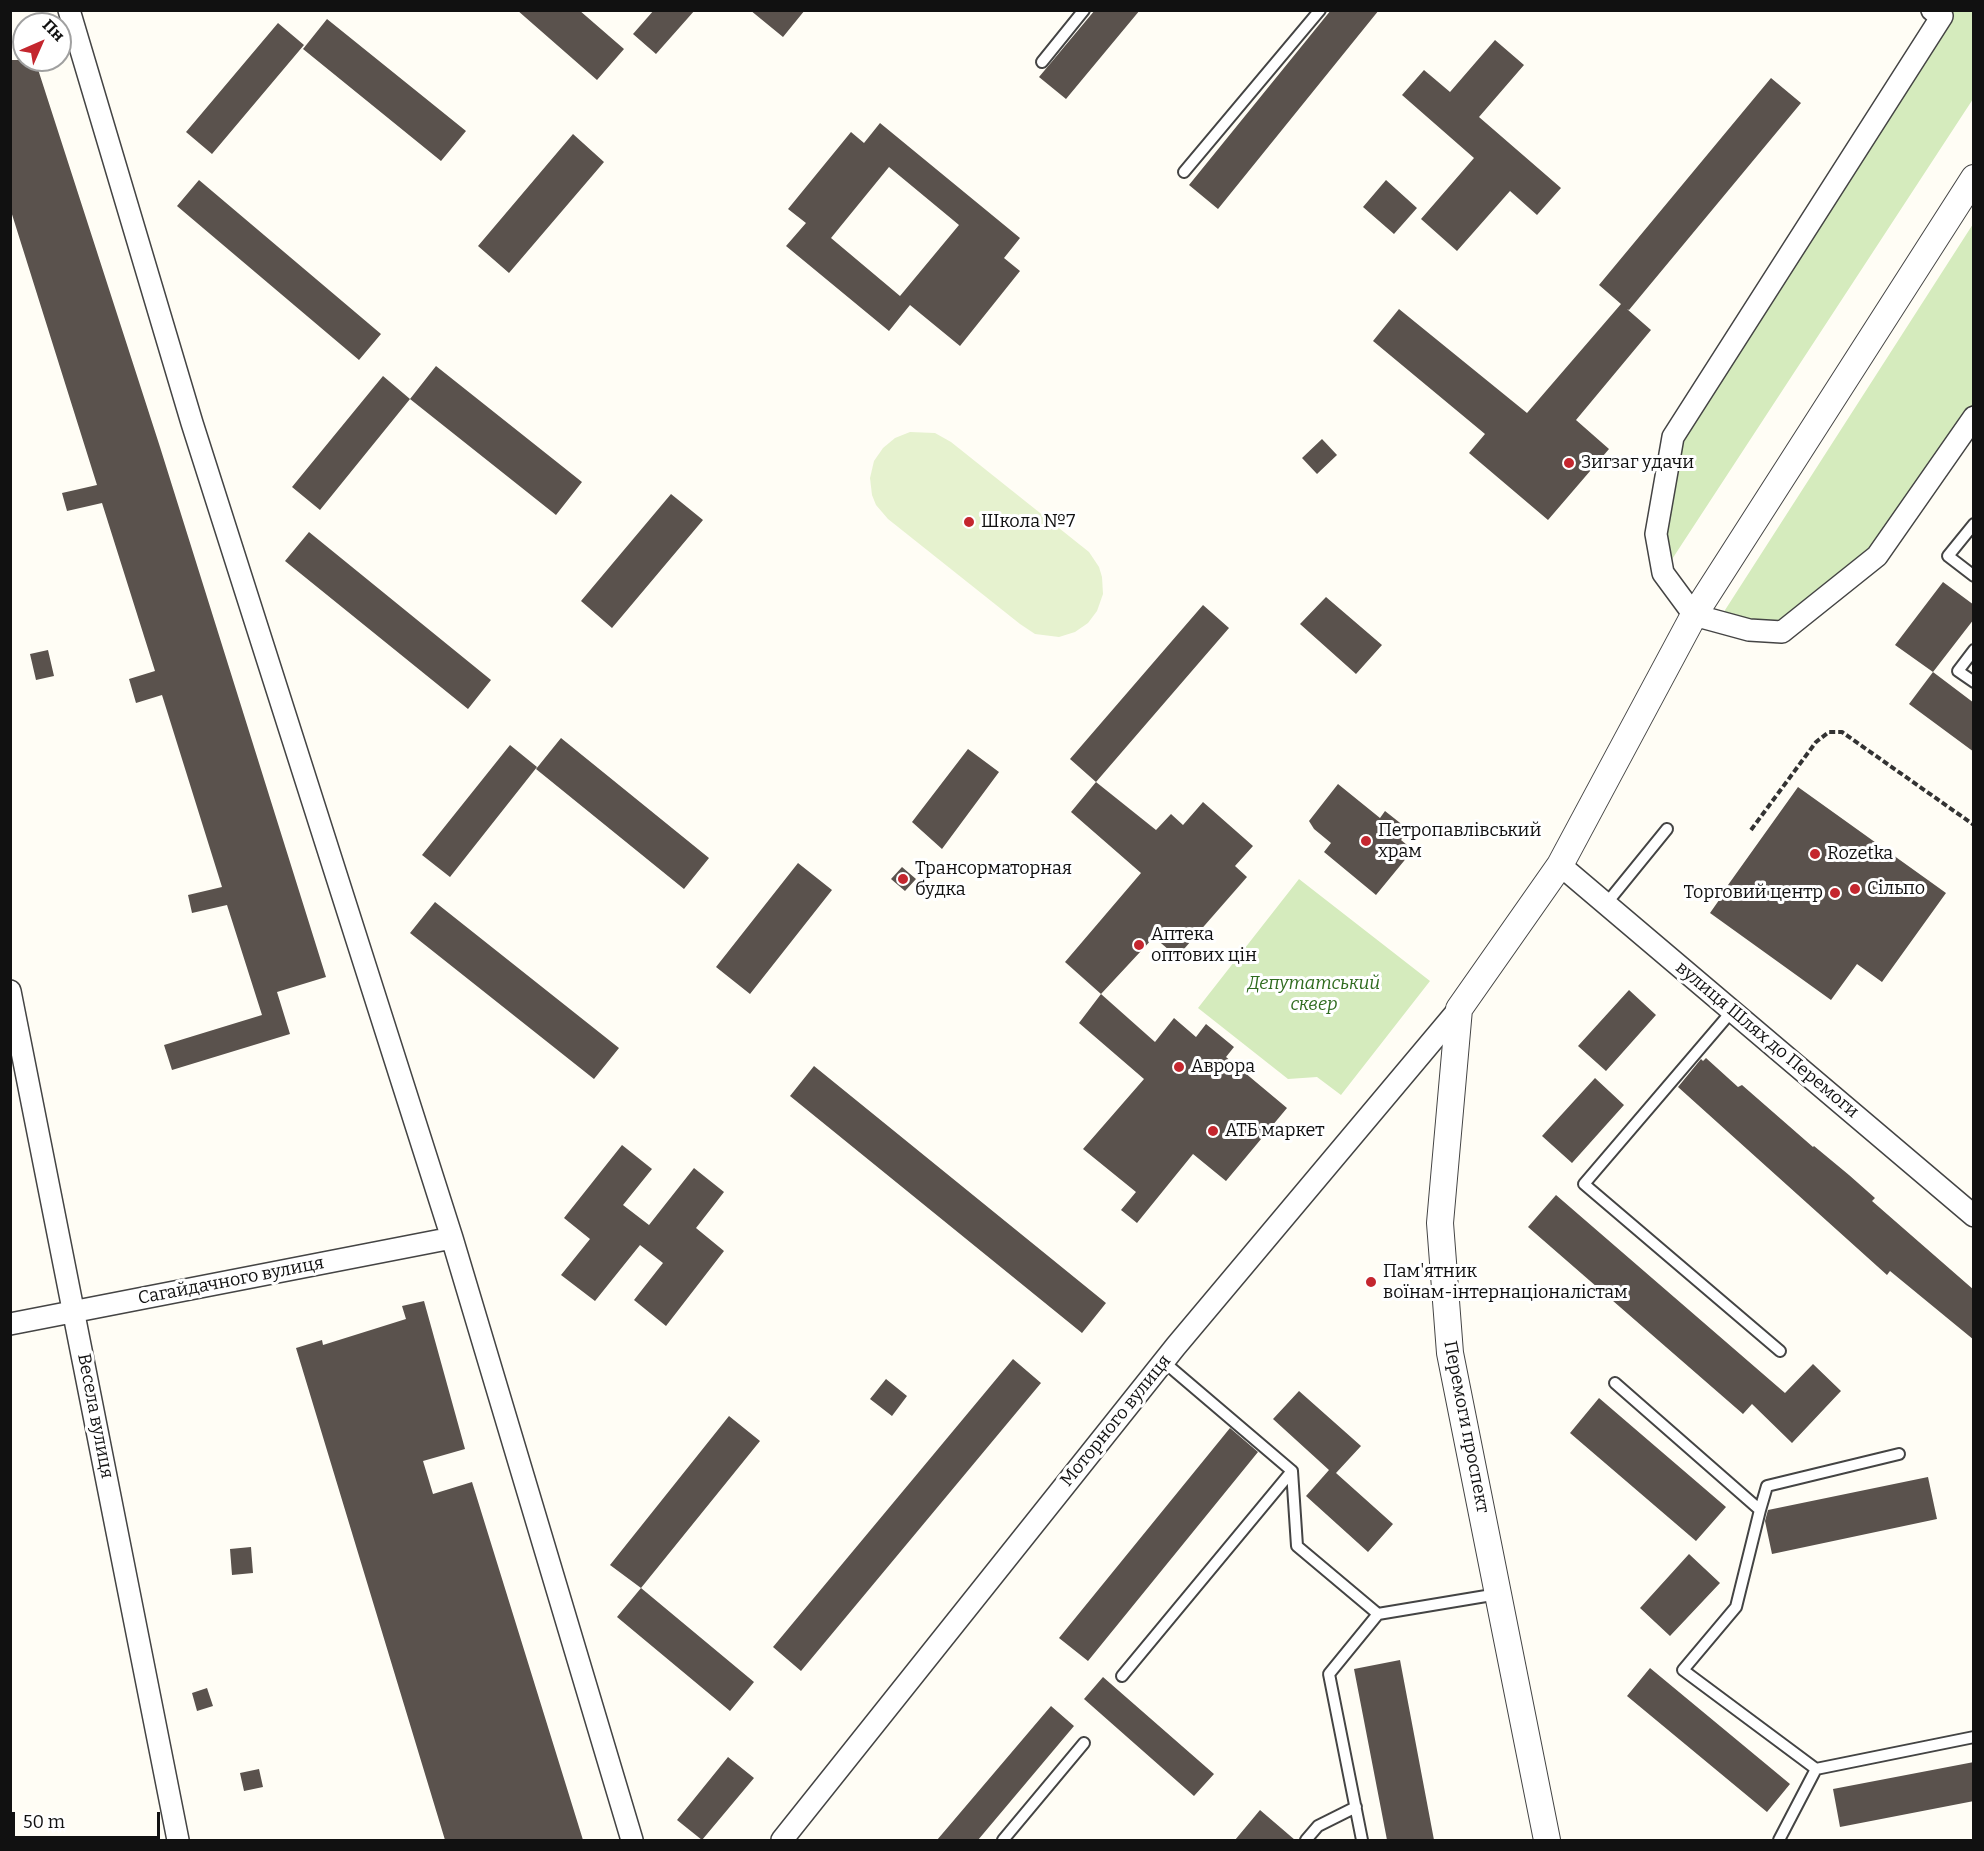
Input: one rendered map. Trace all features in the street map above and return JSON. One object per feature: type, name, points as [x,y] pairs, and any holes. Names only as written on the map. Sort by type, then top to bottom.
[{"type":"street","points":[[69,10],[196,434],[452,1238],[632,1840]]},
{"type":"street","points":[[1932,10],[1942,16],[1673,438],[1656,534],[1663,573],[1694,615],[1749,630],[1782,632],[1877,556],[1974,417]]},
{"type":"street","points":[[1459,1009],[1560,865],[1694,615],[1974,178]]},
{"type":"street","name":"вулиця Шлях до Перемоги","points":[[1560,865],[1974,1216]]},
{"type":"street","name":"Весела вулиця","points":[[10,991],[178,1840]]},
{"type":"street","name":"Моторного вулиця","points":[[782,1840],[1164,1362],[1459,1009]]},
{"type":"street","name":"Перемоги проспект","points":[[1459,1009],[1440,1223],[1450,1353],[1547,1840]]},
{"type":"street","name":"Сагайдачного вулиця","points":[[10,1324],[452,1238]]},
{"type":"lane","points":[[1042,62],[1084,10]]},
{"type":"lane","points":[[1184,172],[1320,10]]},
{"type":"lane","points":[[1974,524],[1948,556],[1974,576]]},
{"type":"lane","points":[[1974,650],[1959,670],[1974,682]]},
{"type":"lane","points":[[1606,904],[1667,829]]},
{"type":"lane","points":[[1732,1011],[1584,1184],[1780,1351]]},
{"type":"lane","points":[[1164,1362],[1292,1471],[1297,1546],[1378,1614]]},
{"type":"lane","points":[[1615,1383],[1760,1510]]},
{"type":"lane","points":[[1899,1454],[1767,1486],[1736,1607],[1683,1670],[1815,1769],[1974,1737]]},
{"type":"lane","points":[[1122,1676],[1292,1471]]},
{"type":"lane","points":[[1362,1840],[1329,1674],[1378,1614],[1498,1594]]},
{"type":"lane","points":[[1003,1840],[1084,1743]]},
{"type":"lane","points":[[1779,1840],[1815,1769]]},
{"type":"lane","points":[[1306,1840],[1318,1826],[1356,1808]]},
{"type":"path","points":[[1751,830],[1816,742],[1828,732],[1842,732],[1974,825]]},
{"type":"green space","points":[[1946,11],[1973,11],[1973,99],[1663,573],[1673,437]]},
{"type":"green space","points":[[1973,224],[1973,417],[1877,556],[1782,632],[1718,621]]},
{"type":"green space","points":[[910,432],[935,433],[951,442],[1089,552],[1099,567],[1103,594],[1097,611],[1088,623],[1075,632],[1059,637],[1035,634],[888,519],[876,505],[872,495],[870,478],[874,461],[883,448],[895,438]]},
{"type":"green space","name":"Депутатський сквер","points":[[1299,879],[1430,981],[1341,1095],[1317,1077],[1288,1079],[1198,1008]]},
{"type":"building","points":[[517,10],[579,10],[624,49],[597,80]]},
{"type":"building","points":[[654,10],[695,10],[656,54],[633,34]]},
{"type":"building","points":[[750,10],[805,10],[783,37]]},
{"type":"building","points":[[1095,10],[1140,10],[1066,99],[1039,77]]},
{"type":"building","points":[[1331,10],[1379,10],[1218,209],[1189,185]]},
{"type":"building","points":[[327,19],[466,131],[441,161],[303,49]]},
{"type":"building","points":[[278,23],[304,45],[212,154],[186,132]]},
{"type":"building","points":[[1495,40],[1524,65],[1479,117],[1561,188],[1537,215],[1510,191],[1457,251],[1421,219],[1474,158],[1402,95],[1424,70],[1450,92]]},
{"type":"building","points":[[10,60],[12,60],[12,72],[39,72],[160,447],[326,977],[277,992],[290,1034],[172,1070],[164,1045],[262,1015],[227,905],[192,913],[188,895],[222,887],[162,695],[136,703],[129,679],[155,671],[102,503],[67,511],[62,493],[97,485],[10,208]]},
{"type":"building","points":[[1771,78],[1801,103],[1629,310],[1627,309],[1651,330],[1576,420],[1609,449],[1548,520],[1469,453],[1485,434],[1373,341],[1399,309],[1527,413],[1621,304],[1599,285]]},
{"type":"building","points":[[880,123],[1020,238],[1004,258],[1020,271],[960,346],[910,305],[889,331],[786,246],[806,223],[788,209],[851,132],[864,143]],"holes":[[[889,167],[959,225],[900,296],[831,238]]]},
{"type":"building","points":[[573,134],[604,162],[509,273],[478,246]]},
{"type":"building","points":[[199,180],[381,334],[359,360],[177,206]]},
{"type":"building","points":[[1386,180],[1417,208],[1394,234],[1363,207]]},
{"type":"building","points":[[436,366],[582,482],[556,515],[410,399]]},
{"type":"building","points":[[383,376],[410,399],[320,510],[292,487]]},
{"type":"building","points":[[1322,439],[1337,455],[1317,474],[1302,458]]},
{"type":"building","points":[[671,494],[703,520],[612,628],[581,601]]},
{"type":"building","points":[[309,532],[491,680],[468,709],[285,561]]},
{"type":"building","points":[[1943,582],[1974,605],[1974,619],[1933,672],[1895,645]]},
{"type":"building","points":[[1326,597],[1382,645],[1356,674],[1300,624]]},
{"type":"building","points":[[1203,605],[1229,628],[1096,782],[1070,759]]},
{"type":"building","points":[[48,650],[54,676],[36,680],[30,654]]},
{"type":"building","points":[[1933,672],[1974,703],[1974,752],[1909,704]]},
{"type":"building","points":[[561,738],[709,858],[684,889],[536,769]]},
{"type":"building","points":[[510,745],[537,767],[450,877],[422,855]]},
{"type":"building","points":[[968,749],[999,772],[942,849],[912,822]]},
{"type":"building","points":[[1096,782],[1156,830],[1171,814],[1183,825],[1203,802],[1253,846],[1235,866],[1247,877],[1177,957],[1154,937],[1101,994],[1065,962],[1141,873],[1071,812]]},
{"type":"building","name":"Петропавлівський храм","points":[[1338,784],[1380,818],[1385,811],[1409,830],[1401,840],[1413,850],[1376,895],[1324,852],[1331,843],[1314,829],[1309,821]]},
{"type":"building","name":"Торговий центр","points":[[1798,787],[1946,893],[1882,982],[1857,964],[1831,1000],[1710,913]]},
{"type":"building","points":[[798,863],[832,890],[750,994],[716,967]]},
{"type":"building","name":"Трансорматорная будка","points":[[902,867],[916,879],[905,891],[891,879]]},
{"type":"building","points":[[435,902],[619,1048],[594,1079],[410,933]]},
{"type":"building","points":[[1629,990],[1656,1015],[1606,1071],[1578,1046]]},
{"type":"building","name":"АТБ маркет","points":[[1101,994],[1155,1042],[1174,1018],[1196,1037],[1206,1024],[1234,1047],[1226,1057],[1287,1108],[1226,1181],[1193,1154],[1137,1223],[1121,1210],[1136,1192],[1083,1149],[1144,1079],[1079,1023]]},
{"type":"building","points":[[1706,1058],[1738,1087],[1742,1085],[1849,1175],[1875,1198],[1872,1201],[1974,1290],[1974,1340],[1890,1271],[1887,1275],[1678,1087],[1701,1059],[1703,1061]]},
{"type":"building","points":[[814,1066],[1106,1303],[1082,1333],[790,1096]]},
{"type":"building","points":[[1595,1078],[1624,1105],[1572,1163],[1542,1136]]},
{"type":"building","points":[[622,1145],[652,1169],[623,1205],[649,1225],[694,1168],[724,1192],[696,1228],[724,1251],[666,1326],[634,1300],[663,1263],[640,1245],[595,1301],[561,1275],[590,1239],[564,1218]]},
{"type":"building","points":[[1556,1195],[1785,1393],[1813,1364],[1841,1391],[1792,1443],[1752,1404],[1743,1414],[1528,1227]]},
{"type":"building","points":[[424,1301],[465,1449],[423,1461],[433,1494],[472,1482],[583,1840],[445,1840],[296,1348],[322,1340],[323,1345],[406,1319],[402,1306]]},
{"type":"building","points":[[1013,1359],[1041,1383],[801,1671],[773,1647]]},
{"type":"building","points":[[886,1379],[907,1396],[892,1416],[870,1399]]},
{"type":"building","points":[[1299,1391],[1361,1446],[1336,1473],[1393,1524],[1368,1552],[1306,1496],[1329,1470],[1273,1419]]},
{"type":"building","points":[[1599,1398],[1726,1507],[1696,1541],[1570,1433]]},
{"type":"building","points":[[729,1416],[760,1441],[641,1588],[610,1565]]},
{"type":"building","points":[[1230,1428],[1258,1452],[1088,1661],[1059,1638]]},
{"type":"building","points":[[1928,1477],[1937,1519],[1772,1554],[1765,1521],[1768,1510]]},
{"type":"building","points":[[251,1547],[253,1573],[232,1575],[230,1549]]},
{"type":"building","points":[[1689,1554],[1720,1583],[1670,1636],[1640,1608]]},
{"type":"building","points":[[641,1588],[754,1682],[730,1711],[617,1617]]},
{"type":"building","points":[[1400,1660],[1434,1840],[1387,1840],[1354,1669]]},
{"type":"building","points":[[1650,1668],[1790,1784],[1767,1812],[1627,1696]]},
{"type":"building","points":[[1103,1677],[1214,1774],[1194,1796],[1084,1699]]},
{"type":"building","points":[[207,1688],[213,1706],[197,1711],[192,1693]]},
{"type":"building","points":[[1051,1706],[1074,1726],[978,1840],[937,1840]]},
{"type":"building","points":[[728,1757],[754,1778],[702,1840],[677,1820]]},
{"type":"building","points":[[1974,1762],[1974,1801],[1840,1827],[1833,1789]]},
{"type":"building","points":[[259,1769],[263,1787],[244,1791],[240,1773]]},
{"type":"building","points":[[1260,1810],[1295,1840],[1235,1840]]},
{"type":"place","name":"Зигзаг удачи","points":[[1569,463]]},
{"type":"place","name":"Школа №7","points":[[969,522]]},
{"type":"place","name":"Петропавлівський храм","points":[[1366,841]]},
{"type":"place","name":"Rozetka","points":[[1815,854]]},
{"type":"place","name":"Трансорматорная будка","points":[[903,879]]},
{"type":"place","name":"Сільпо","points":[[1855,889]]},
{"type":"place","name":"Торговий центр","points":[[1835,893]]},
{"type":"place","name":"Аптека оптових цін","points":[[1139,945]]},
{"type":"place","name":"Аврора","points":[[1179,1067]]},
{"type":"place","name":"АТБ маркет","points":[[1213,1131]]},
{"type":"place","name":"Пам'ятник воїнам-інтернаціоналістам","points":[[1371,1282]]}]
